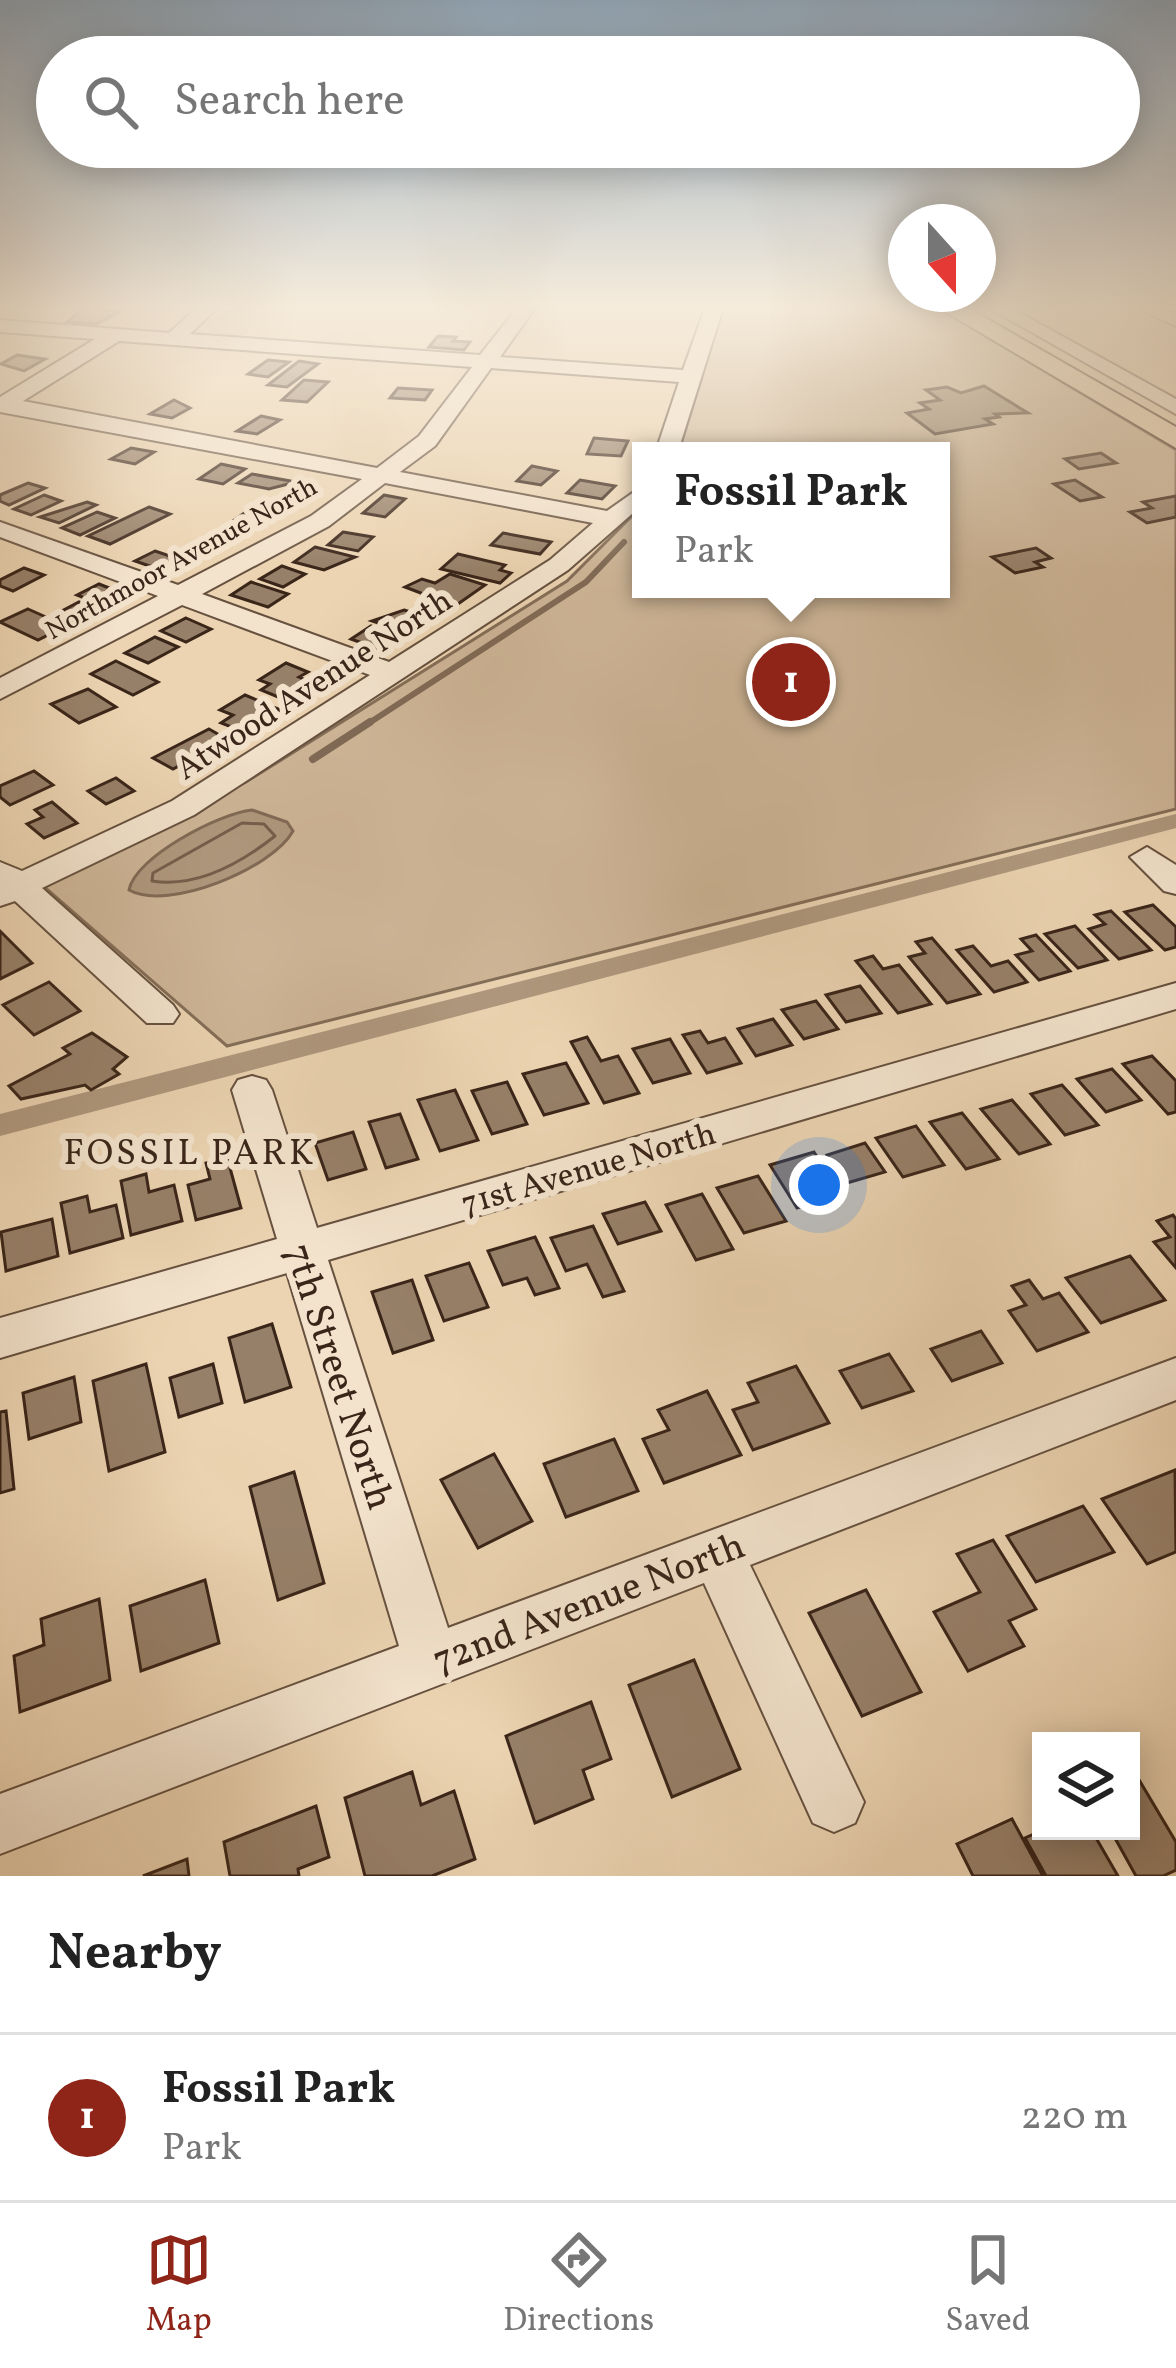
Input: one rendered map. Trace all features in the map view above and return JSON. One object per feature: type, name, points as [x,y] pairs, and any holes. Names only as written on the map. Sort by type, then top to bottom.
[{"type":"main road","points":[[1101,396],[1176,439]]},
{"type":"street","name":"Northmoor Avenue North","points":[[0,689],[320,521],[427,441],[461,396]]},
{"type":"street","points":[[670,442],[685,396]]},
{"type":"street","points":[[1,404],[616,520]]},
{"type":"street","name":"Atwood Avenue North","points":[[6,884],[183,808],[559,565],[632,503]]},
{"type":"street","points":[[0,529],[395,674]]},
{"type":"street","points":[[1147,857],[1176,883]]},
{"type":"street","points":[[6,884],[160,1014]]},
{"type":"street","name":"71st Avenue North","points":[[0,1338],[1176,996]]},
{"type":"street","name":"7th Street North","points":[[252,1090],[431,1660]]},
{"type":"street","name":"72nd Avenue North","points":[[0,1823],[1176,1378]]},
{"type":"street","points":[[717,1553],[834,1802]]},
{"type":"shaded area","name":"FOSSIL PARK","points":[[696,396],[1085,396],[1176,450],[1176,809],[227,1046],[42,885],[246,782],[567,581],[632,516],[632,598],[950,598],[950,442],[682,442]]},
{"type":"water","points":[[252,810],[287,822],[293,831],[264,859],[193,891],[146,895],[129,890],[146,864],[162,851],[220,819]]},
{"type":"building","points":[[287,396],[314,396],[307,402],[282,400]]},
{"type":"building","points":[[392,396],[428,396],[425,400]]},
{"type":"building","points":[[934,396],[1000,396],[1028,413],[995,414],[999,417],[985,419],[993,424],[935,434],[907,413],[929,409],[920,403],[940,400]]},
{"type":"building","points":[[174,400],[190,408],[172,418],[150,414]]},
{"type":"building","points":[[261,416],[280,420],[257,434],[237,431]]},
{"type":"building","points":[[594,438],[628,441],[621,456],[587,454]]},
{"type":"building","points":[[131,448],[154,452],[135,464],[111,459]]},
{"type":"building","points":[[1101,453],[1116,463],[1079,469],[1065,459]]},
{"type":"building","points":[[221,464],[245,469],[223,484],[199,479]]},
{"type":"building","points":[[532,466],[557,471],[541,485],[517,481]]},
{"type":"building","points":[[252,474],[296,482],[269,489],[238,483]]},
{"type":"building","points":[[580,480],[615,486],[602,499],[567,493]]},
{"type":"building","points":[[1075,480],[1102,497],[1080,501],[1054,484]]},
{"type":"building","points":[[28,483],[45,488],[9,505],[0,501],[0,495]]},
{"type":"building","points":[[44,495],[61,501],[31,515],[14,509]]},
{"type":"building","points":[[384,495],[405,499],[385,517],[363,513]]},
{"type":"building","points":[[1176,496],[1176,517],[1147,523],[1130,512],[1152,508],[1143,502]]},
{"type":"building","points":[[87,502],[96,505],[59,523],[40,517]]},
{"type":"building","points":[[149,507],[170,514],[110,544],[88,536]]},
{"type":"building","points":[[247,511],[274,517],[257,529],[230,523]]},
{"type":"building","points":[[97,512],[115,518],[80,535],[62,528]]},
{"type":"building","points":[[343,532],[373,537],[358,551],[328,545]]},
{"type":"building","points":[[503,533],[551,542],[540,554],[491,545]]},
{"type":"building","points":[[198,542],[220,548],[197,559],[177,554]]},
{"type":"building","points":[[315,547],[355,557],[324,570],[294,562]]},
{"type":"building","points":[[1036,548],[1051,558],[1035,562],[1043,567],[1015,573],[992,557]]},
{"type":"building","points":[[155,551],[180,562],[164,571],[135,561]]},
{"type":"building","points":[[458,554],[505,565],[500,570],[511,573],[500,583],[441,569]]},
{"type":"building","points":[[282,566],[305,574],[283,587],[260,579]]},
{"type":"building","points":[[24,568],[44,575],[13,591],[0,586],[0,580]]},
{"type":"building","points":[[450,574],[485,585],[455,606],[405,587],[422,579],[435,583]]},
{"type":"building","points":[[251,582],[288,594],[268,607],[231,595]]},
{"type":"building","points":[[99,584],[127,595],[105,606],[77,595]]},
{"type":"building","points":[[79,602],[98,610],[73,623],[54,615]]},
{"type":"building","points":[[28,609],[66,626],[38,640],[0,622]]},
{"type":"building","points":[[404,610],[434,619],[412,634],[372,621]]},
{"type":"building","points":[[186,618],[211,629],[186,642],[161,631]]},
{"type":"building","points":[[371,626],[404,638],[384,651],[351,639]]},
{"type":"building","points":[[155,637],[178,647],[148,663],[125,653]]},
{"type":"building","points":[[116,661],[158,682],[133,695],[91,674]]},
{"type":"building","points":[[286,663],[308,672],[299,677],[310,682],[283,699],[261,690],[270,684],[259,680]]},
{"type":"building","points":[[88,689],[116,707],[79,723],[51,704]]},
{"type":"building","points":[[245,695],[283,711],[247,733],[221,723],[233,715],[220,710]]},
{"type":"building","points":[[209,729],[228,740],[173,769],[153,758]]},
{"type":"building","points":[[34,771],[53,785],[10,805],[0,797],[0,786]]},
{"type":"building","points":[[116,778],[134,791],[106,804],[88,791]]},
{"type":"building","points":[[52,802],[77,823],[44,838],[27,824],[43,817],[35,810]]},
{"type":"building","points":[[1153,905],[1176,927],[1176,947],[1165,950],[1125,912]]},
{"type":"building","points":[[1111,911],[1151,950],[1119,959],[1089,929],[1105,924],[1095,915]]},
{"type":"building","points":[[1075,926],[1107,960],[1078,968],[1045,934]]},
{"type":"building","points":[[0,931],[32,963],[0,979]]},
{"type":"building","points":[[1036,935],[1070,971],[1039,980],[1016,955],[1032,951],[1021,939]]},
{"type":"building","points":[[932,938],[980,994],[947,1003],[909,957],[925,953],[916,942]]},
{"type":"building","points":[[973,946],[991,966],[1008,961],[1027,982],[994,992],[957,950]]},
{"type":"building","points":[[873,956],[883,969],[899,965],[931,1004],[898,1013],[856,961]]},
{"type":"building","points":[[49,982],[80,1011],[34,1035],[3,1005]]},
{"type":"building","points":[[860,986],[881,1013],[846,1022],[826,995]]},
{"type":"building","points":[[816,1001],[838,1029],[804,1039],[782,1010]]},
{"type":"building","points":[[773,1019],[792,1045],[756,1056],[738,1029]]},
{"type":"building","points":[[700,1031],[708,1043],[725,1038],[741,1063],[707,1073],[683,1035]]},
{"type":"building","points":[[92,1033],[127,1057],[113,1069],[119,1074],[91,1090],[85,1085],[21,1099],[9,1086],[70,1054],[63,1048]]},
{"type":"building","points":[[587,1037],[601,1061],[618,1056],[639,1093],[604,1103],[571,1042]]},
{"type":"building","points":[[670,1039],[690,1073],[653,1083],[633,1049]]},
{"type":"building","points":[[1152,1056],[1176,1081],[1176,1112],[1168,1114],[1123,1064]]},
{"type":"building","points":[[566,1063],[588,1103],[544,1115],[523,1074]]},
{"type":"building","points":[[1112,1069],[1141,1100],[1106,1112],[1077,1079]]},
{"type":"building","points":[[507,1082],[527,1124],[492,1134],[472,1091]]},
{"type":"building","points":[[1062,1085],[1098,1125],[1065,1135],[1031,1094]]},
{"type":"building","points":[[455,1090],[478,1140],[440,1151],[418,1100]]},
{"type":"building","points":[[1012,1100],[1050,1144],[1019,1154],[981,1109]]},
{"type":"building","points":[[962,1113],[999,1159],[966,1169],[930,1122]]},
{"type":"building","points":[[400,1114],[418,1159],[386,1168],[369,1122]]},
{"type":"building","points":[[916,1126],[944,1165],[903,1177],[876,1138]]},
{"type":"building","points":[[353,1132],[366,1169],[328,1180],[315,1143]]},
{"type":"building","points":[[865,1143],[885,1172],[847,1183],[827,1155]]},
{"type":"building","points":[[814,1152],[842,1195],[797,1208],[770,1165]]},
{"type":"building","points":[[227,1157],[241,1208],[196,1220],[188,1185],[210,1179],[206,1163]]},
{"type":"building","points":[[146,1174],[149,1192],[174,1185],[182,1221],[131,1235],[121,1181]]},
{"type":"building","points":[[758,1176],[786,1221],[744,1233],[717,1188]]},
{"type":"building","points":[[702,1194],[733,1249],[696,1260],[666,1205]]},
{"type":"building","points":[[87,1196],[90,1212],[116,1205],[123,1238],[70,1253],[61,1203]]},
{"type":"building","points":[[645,1202],[661,1231],[618,1244],[603,1214]]},
{"type":"building","points":[[1173,1215],[1176,1268],[1154,1242],[1170,1237],[1157,1221]]},
{"type":"building","points":[[52,1219],[58,1256],[6,1271],[1,1232]]},
{"type":"building","points":[[593,1226],[624,1291],[603,1297],[587,1264],[566,1271],[551,1238]]},
{"type":"building","points":[[535,1237],[559,1288],[535,1295],[527,1278],[503,1285],[488,1251]]},
{"type":"building","points":[[1130,1256],[1165,1300],[1101,1323],[1066,1278]]},
{"type":"building","points":[[469,1263],[488,1307],[444,1321],[426,1276]]},
{"type":"building","points":[[412,1280],[433,1340],[393,1353],[372,1292]]},
{"type":"building","points":[[1029,1280],[1043,1299],[1059,1293],[1088,1332],[1037,1351],[1009,1311],[1026,1305],[1012,1286]]},
{"type":"building","points":[[272,1324],[291,1387],[245,1402],[229,1338]]},
{"type":"building","points":[[981,1331],[1002,1363],[952,1381],[931,1349]]},
{"type":"building","points":[[889,1354],[913,1391],[862,1408],[840,1371]]},
{"type":"building","points":[[146,1364],[165,1452],[109,1471],[93,1381]]},
{"type":"building","points":[[213,1364],[222,1403],[179,1417],[170,1378]]},
{"type":"building","points":[[796,1366],[829,1423],[753,1450],[733,1410],[758,1402],[748,1383]]},
{"type":"building","points":[[74,1377],[81,1422],[29,1439],[23,1393]]},
{"type":"building","points":[[707,1391],[741,1455],[664,1483],[643,1439],[669,1430],[658,1410]]},
{"type":"building","points":[[6,1411],[14,1489],[0,1493],[0,1412]]},
{"type":"building","points":[[614,1439],[638,1491],[566,1517],[544,1464]]},
{"type":"building","points":[[494,1454],[532,1521],[478,1548],[441,1480]]},
{"type":"building","points":[[1175,1470],[1176,1552],[1147,1564],[1102,1499]]},
{"type":"building","points":[[294,1472],[324,1583],[278,1600],[250,1487]]},
{"type":"building","points":[[1083,1506],[1114,1552],[1036,1582],[1007,1536]]},
{"type":"building","points":[[993,1540],[1036,1609],[1009,1621],[1024,1646],[968,1671],[934,1612],[980,1592],[957,1554]]},
{"type":"building","points":[[205,1580],[219,1643],[141,1671],[130,1606]]},
{"type":"building","points":[[866,1590],[921,1692],[862,1716],[809,1613]]},
{"type":"building","points":[[99,1599],[110,1680],[20,1712],[14,1656],[44,1645],[41,1619]]},
{"type":"building","points":[[694,1660],[740,1769],[672,1797],[629,1685]]},
{"type":"building","points":[[591,1702],[611,1759],[583,1770],[593,1799],[535,1823],[506,1736]]},
{"type":"building","points":[[412,1772],[421,1805],[454,1791],[475,1859],[432,1876],[365,1876],[345,1798]]},
{"type":"building","points":[[1140,1781],[1176,1842],[1176,1870],[1163,1876],[1136,1876],[1116,1840],[1140,1840]]},
{"type":"building","points":[[316,1806],[329,1857],[298,1869],[299,1876],[230,1876],[224,1842]]},
{"type":"building","points":[[1012,1819],[1043,1876],[973,1876],[957,1844]]},
{"type":"building","points":[[1025,1838],[1097,1840],[1118,1876],[1046,1876]]},
{"type":"building","points":[[187,1859],[189,1876],[143,1876]]},
{"type":"waterway","points":[[366,725],[586,582],[624,542]]},
{"type":"waterway","points":[[313,759],[370,722]]},
{"type":"waterway","points":[[0,1125],[1176,821]]},
{"type":"place","name":"Fossil Park","points":[[791,682]]},
{"type":"district","name":"FOSSIL PARK","points":[[190,1151]]}]
